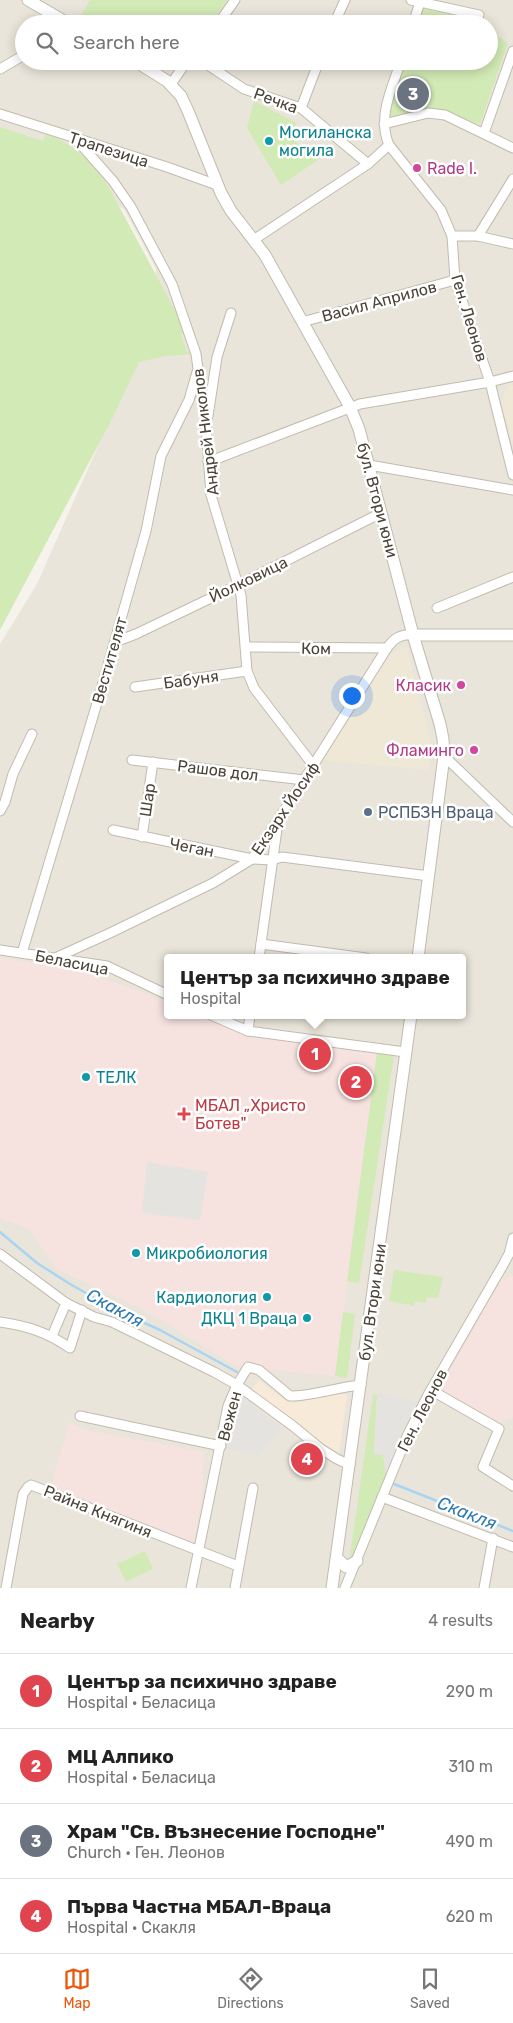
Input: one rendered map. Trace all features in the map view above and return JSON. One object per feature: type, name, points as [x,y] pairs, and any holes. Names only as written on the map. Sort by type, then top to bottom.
[{"type":"street","points":[[28,0],[54,15]]},
{"type":"street","points":[[224,15],[235,0]]},
{"type":"street","points":[[338,15],[345,0]]},
{"type":"street","points":[[414,15],[416,1],[479,15]]},
{"type":"street","points":[[484,133],[513,51]]},
{"type":"street","points":[[0,69],[15,60]]},
{"type":"street","points":[[150,70],[171,84],[181,70]]},
{"type":"street","name":"Речка","points":[[216,70],[244,89],[301,108],[368,164]]},
{"type":"street","points":[[301,108],[316,70]]},
{"type":"street","name":"Ген. Леонов","points":[[398,70],[386,105],[385,135],[389,146],[441,210],[452,236],[455,280],[490,382],[513,475]]},
{"type":"street","name":"бул. Втори юни","points":[[171,84],[188,111],[217,185],[231,211],[255,239],[265,255],[350,408],[359,430],[369,465],[443,739],[444,756],[419,954]]},
{"type":"street","points":[[384,124],[428,113],[445,114],[513,148]]},
{"type":"street","name":"Трапезица","points":[[0,114],[217,185]]},
{"type":"street","name":"Андрей Николов","points":[[75,138],[113,181],[131,207],[150,239],[172,284],[196,354],[206,426],[211,494],[241,595],[248,671],[254,688],[313,765]]},
{"type":"street","points":[[255,239],[368,164],[389,146]]},
{"type":"street","points":[[478,236],[513,179]]},
{"type":"street","points":[[452,236],[478,236],[513,244]]},
{"type":"street","name":"Васил Априлов","points":[[302,322],[455,280]]},
{"type":"street","points":[[206,426],[217,357],[230,313]]},
{"type":"street","name":"Вестителят","points":[[22,952],[115,642],[146,531],[162,456],[189,400],[198,370]]},
{"type":"street","points":[[208,462],[373,401],[490,382],[513,376]]},
{"type":"street","points":[[369,465],[513,490]]},
{"type":"street","name":"Йолковица","points":[[115,642],[136,634],[238,585],[381,513]]},
{"type":"street","points":[[437,608],[513,577]]},
{"type":"street","name":"Екзарх Йосиф","points":[[55,958],[213,882],[252,859],[304,780],[386,648],[396,638],[404,634],[414,634]]},
{"type":"street","points":[[414,634],[513,635]]},
{"type":"street","name":"Ком","points":[[246,647],[386,648]]},
{"type":"street","name":"Бабуня","points":[[135,686],[248,671]]},
{"type":"street","points":[[0,811],[32,734]]},
{"type":"street","points":[[444,756],[513,822]]},
{"type":"street","name":"Рашов дол","points":[[132,760],[304,780]]},
{"type":"street","name":"Шар","points":[[142,837],[153,762]]},
{"type":"street","points":[[260,954],[279,818]]},
{"type":"street","name":"Чеган","points":[[112,830],[252,859],[272,860],[282,857],[429,876]]},
{"type":"street","points":[[261,944],[336,954]]},
{"type":"street","name":"Беласица","points":[[0,950],[106,966],[164,993]]},
{"type":"street","points":[[222,1019],[248,1030],[405,1052]]},
{"type":"street","points":[[248,1030],[249,1019]]},
{"type":"street","name":"бул. Втори юни","points":[[332,1588],[410,1019]]},
{"type":"street","name":"Ген. Леонов","points":[[344,1588],[357,1561],[408,1434],[509,1254],[513,1238]]},
{"type":"street","points":[[0,1254],[66,1303],[112,1322],[237,1385],[337,1460],[350,1464]]},
{"type":"street","points":[[52,1336],[66,1303]]},
{"type":"street","points":[[0,1322],[27,1327],[52,1336],[70,1348],[82,1310]]},
{"type":"street","name":"Вежен","points":[[191,1588],[228,1406],[237,1385],[248,1367],[259,1370],[290,1396],[309,1395],[345,1386],[361,1386]]},
{"type":"street","points":[[431,1390],[499,1430],[484,1467],[513,1486]]},
{"type":"street","points":[[80,1416],[221,1446]]},
{"type":"street","name":"Райна Княгиня","points":[[6,1588],[23,1494],[32,1485],[238,1566]]},
{"type":"street","points":[[235,1588],[253,1488]]},
{"type":"street","points":[[382,1496],[513,1546]]},
{"type":"street","points":[[484,1588],[493,1538]]},
{"type":"street","points":[[337,1558],[346,1567],[357,1561]]},
{"type":"shaded area","points":[[0,0],[513,0],[513,1588],[0,1588],[0,644],[37,584],[154,320],[156,269],[124,209],[57,170],[0,156]]},
{"type":"shaded area","points":[[513,385],[513,442],[501,401],[509,386]]},
{"type":"shaded area","points":[[407,647],[431,745],[428,770],[321,760],[388,654]]},
{"type":"shaded area","name":"МБАЛ „Христо Ботев\"","points":[[0,958],[79,969],[164,1001],[164,1019],[212,1019],[244,1032],[377,1052],[335,1376],[237,1366],[144,1310],[57,1269],[29,1229],[0,1218]]},
{"type":"shaded area","points":[[147,1162],[208,1172],[200,1220],[142,1213]]},
{"type":"shaded area","points":[[513,1276],[513,1417],[499,1422],[439,1389],[502,1279]]},
{"type":"shaded area","points":[[259,1380],[283,1399],[295,1403],[336,1393],[347,1395],[339,1454],[321,1445],[252,1389]]},
{"type":"shaded area","points":[[380,1393],[418,1402],[402,1430],[386,1476],[383,1455],[374,1454],[377,1395]]},
{"type":"shaded area","points":[[240,1395],[282,1428],[259,1457],[223,1448],[229,1415],[236,1396]]},
{"type":"shaded area","points":[[69,1423],[85,1430],[204,1452],[202,1500],[193,1545],[51,1486]]},
{"type":"green space","points":[[90,0],[228,0],[216,15],[82,15]]},
{"type":"green space","points":[[421,8],[455,15],[419,15]]},
{"type":"green space","points":[[498,36],[508,43],[480,124],[427,110],[389,119],[386,112],[400,70],[498,70]]},
{"type":"green space","points":[[254,101],[297,123],[289,136],[318,160],[281,185],[247,128]]},
{"type":"green space","points":[[0,127],[43,141],[46,134],[56,138],[73,148],[94,168],[107,184],[184,327],[187,333],[181,335],[187,352],[192,354],[166,356],[139,362],[111,421],[0,630]]},
{"type":"green space","points":[[377,1052],[394,1055],[359,1283],[347,1281]]},
{"type":"green space","points":[[394,1270],[443,1277],[438,1298],[427,1297],[425,1303],[415,1301],[414,1306],[389,1301]]},
{"type":"green space","points":[[343,1312],[355,1314],[347,1378],[335,1376]]},
{"type":"green space","points":[[373,1394],[377,1395],[374,1454],[383,1455],[387,1479],[354,1558],[350,1556]]},
{"type":"green space","points":[[145,1551],[153,1569],[126,1582],[117,1564]]},
{"type":"waterway","name":"Скакля","points":[[0,1232],[37,1263],[70,1284],[114,1309],[160,1330],[237,1372]]},
{"type":"waterway","name":"Скакля","points":[[394,1484],[513,1531]]},
{"type":"place","name":"Храм \"Св. Възнесение Господне\"","points":[[413,94]]},
{"type":"place","name":"Могиланска могила","points":[[269,141]]},
{"type":"place","name":"Rade I.","points":[[417,168]]},
{"type":"place","name":"Класик","points":[[461,685]]},
{"type":"place","name":"Фламинго","points":[[474,750]]},
{"type":"place","name":"РСПБЗН Враца","points":[[368,812]]},
{"type":"place","name":"Център за психично здраве","points":[[315,1054]]},
{"type":"place","name":"ТЕЛК","points":[[86,1077]]},
{"type":"place","name":"МЦ Алпико","points":[[356,1082]]},
{"type":"place","name":"МБАЛ „Христо Ботев\"","points":[[184,1114]]},
{"type":"place","name":"Микробиология","points":[[136,1253]]},
{"type":"place","name":"Кардиология","points":[[267,1297]]},
{"type":"place","name":"ДКЦ 1 Враца","points":[[307,1318]]},
{"type":"place","name":"Първа Частна МБАЛ-Враца","points":[[307,1459]]}]
